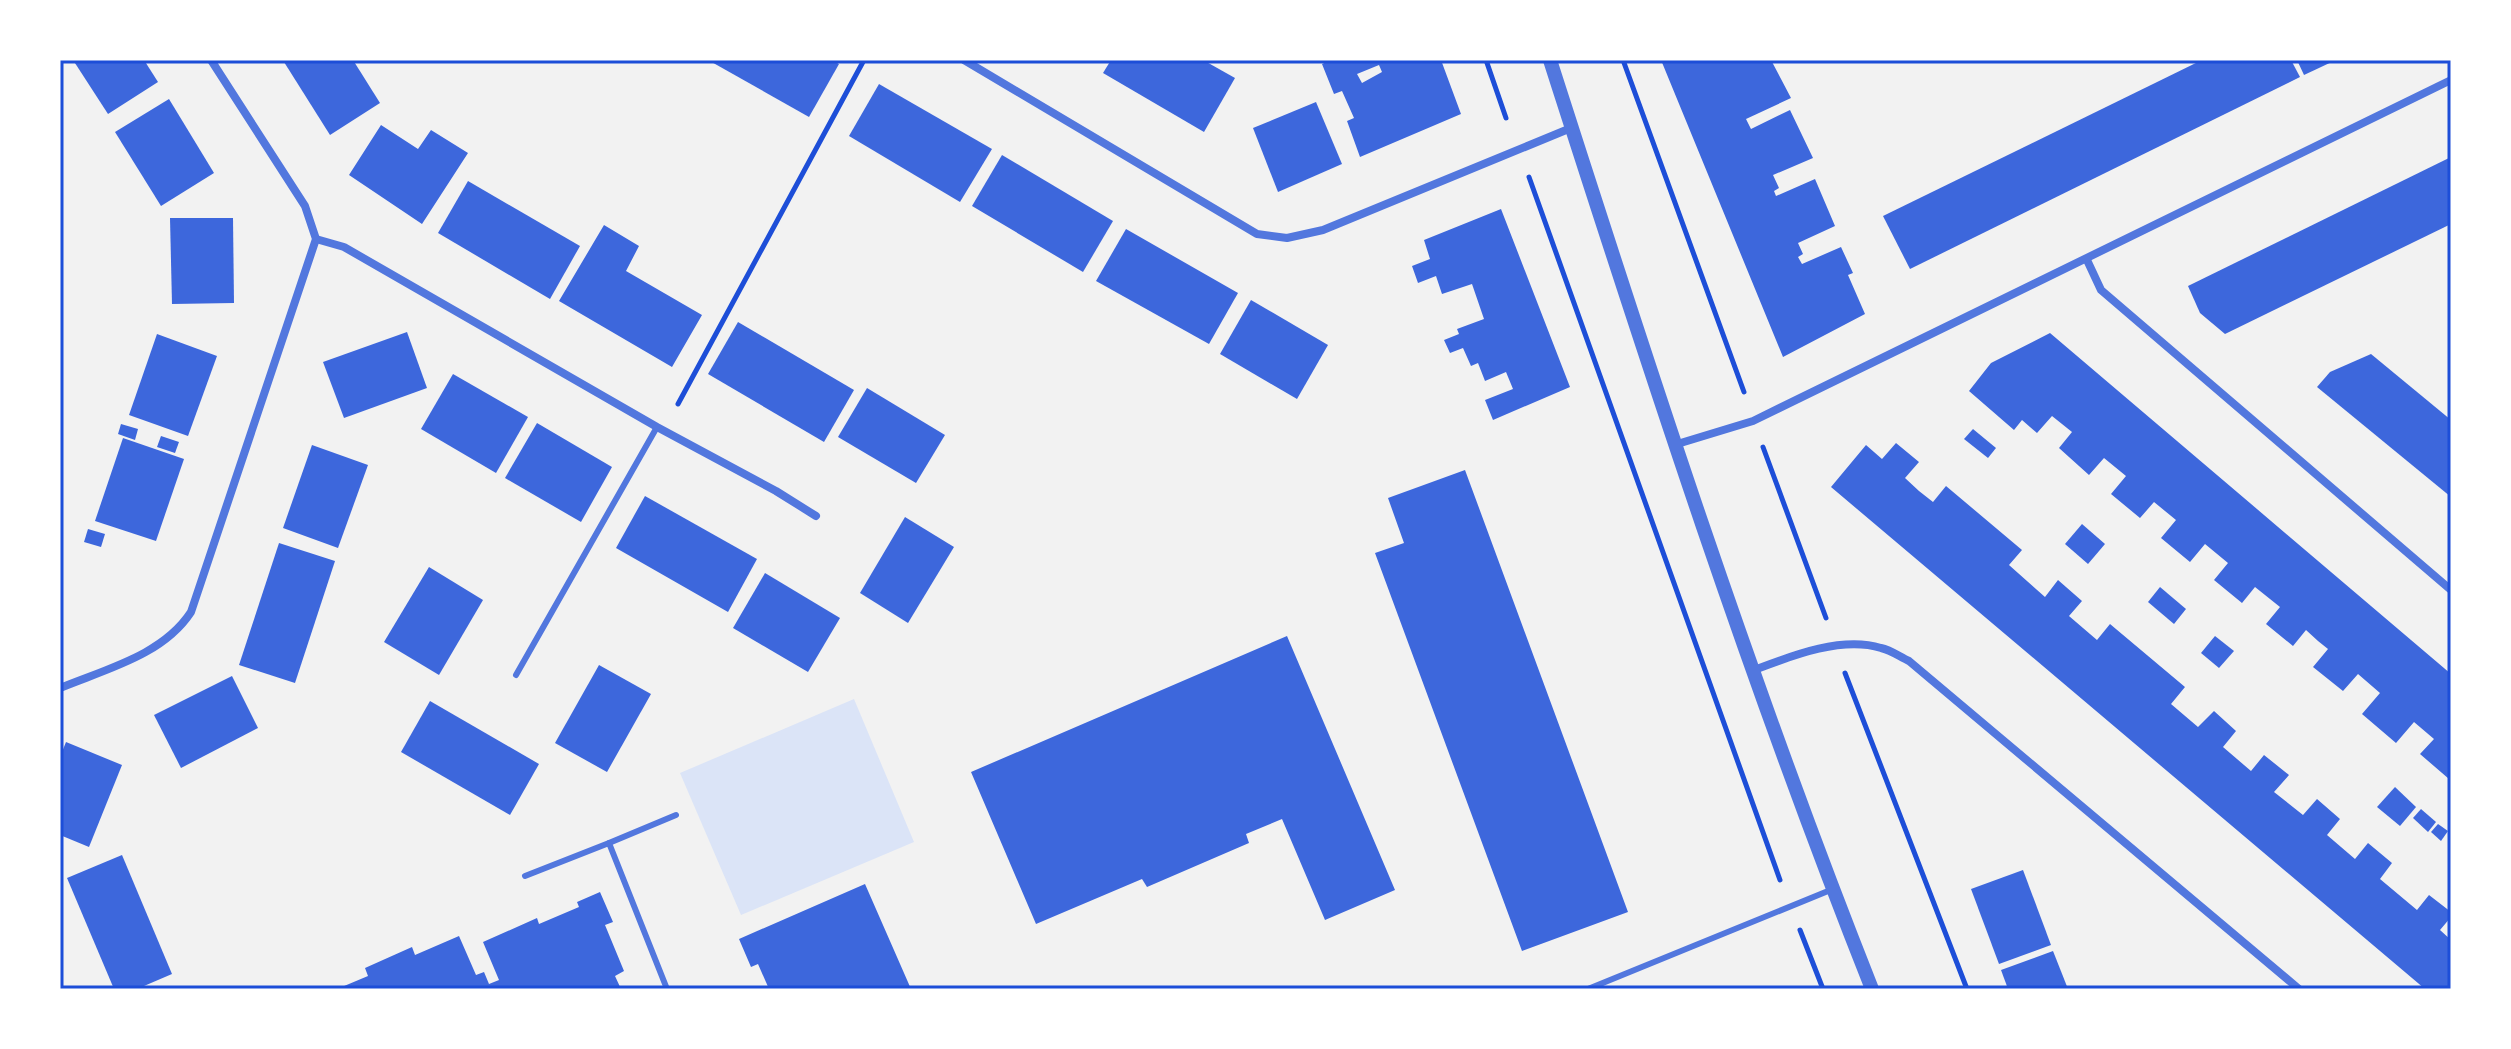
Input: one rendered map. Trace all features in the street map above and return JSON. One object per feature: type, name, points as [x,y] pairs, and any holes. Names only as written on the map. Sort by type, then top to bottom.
[{"type":"street","points":[[60,688],[158,645],[176,632],[191,612],[316,239],[305,206],[211,60]]},
{"type":"street","points":[[964,60],[1257,234],[1287,238],[1323,230],[1571,128]]},
{"type":"street","points":[[1550,60],[1674,446],[1872,989]]},
{"type":"street","points":[[1674,446],[1753,421],[2451,80]]},
{"type":"street","points":[[316,239],[344,247],[816,516]]},
{"type":"street","points":[[2087,260],[2101,290],[2451,590]]},
{"type":"street","points":[[1754,670],[1787,658],[1853,645],[1881,648],[1909,661],[2299,989]]},
{"type":"lane","points":[[516,675],[661,428]]},
{"type":"lane","points":[[525,876],[676,815]]},
{"type":"lane","points":[[609,843],[667,989]]},
{"type":"lane","points":[[1588,989],[1833,889]]},
{"type":"path","points":[[661,428],[864,60]]},
{"type":"path","points":[[1486,60],[1506,118]]},
{"type":"path","points":[[1623,60],[1735,363],[1753,421],[1967,989]]},
{"type":"path","points":[[1529,177],[1790,906],[1823,989]]},
{"type":"shaded area","points":[[854,699],[914,842],[741,915],[680,773]]},
{"type":"building","points":[[73,60],[144,60],[158,82],[108,114]]},
{"type":"building","points":[[353,60],[380,103],[330,135],[284,62]]},
{"type":"building","points":[[708,60],[832,60],[839,64],[809,117]]},
{"type":"building","points":[[1111,60],[1203,60],[1235,78],[1204,132],[1103,73]]},
{"type":"building","points":[[1331,60],[1441,60],[1461,114],[1360,157],[1347,121],[1354,118],[1342,91],[1334,94],[1322,64]],"holes":[[[1379,65],[1382,72],[1362,83],[1357,74]]]},
{"type":"building","points":[[1661,60],[1771,60],[1791,98],[1746,119],[1751,129],[1790,110],[1813,158],[1773,175],[1779,188],[1774,191],[1776,196],[1815,179],[1835,226],[1798,243],[1803,254],[1798,257],[1802,264],[1841,247],[1853,273],[1848,275],[1865,314],[1783,357]]},
{"type":"building","points":[[2202,60],[2291,60],[2300,77],[1910,269],[1883,216]]},
{"type":"building","points":[[2297,60],[2336,60],[2304,75]]},
{"type":"building","points":[[879,84],[992,149],[960,202],[849,136]]},
{"type":"building","points":[[169,99],[214,173],[161,206],[115,132]]},
{"type":"building","points":[[1316,102],[1342,164],[1278,192],[1253,128]]},
{"type":"building","points":[[381,125],[418,149],[431,130],[468,153],[422,224],[349,175]]},
{"type":"building","points":[[1002,155],[1113,221],[1083,272],[972,206]]},
{"type":"building","points":[[2451,157],[2451,224],[2225,334],[2200,313],[2188,286]]},
{"type":"building","points":[[468,181],[580,246],[550,299],[438,233]]},
{"type":"building","points":[[1501,209],[1570,387],[1493,420],[1485,400],[1513,389],[1506,372],[1485,381],[1478,363],[1471,366],[1463,348],[1450,353],[1444,340],[1459,334],[1457,329],[1484,319],[1472,284],[1442,294],[1436,276],[1418,283],[1412,266],[1430,259],[1424,240]]},
{"type":"building","points":[[170,218],[233,218],[234,303],[172,304]]},
{"type":"building","points":[[604,225],[639,246],[626,271],[702,315],[672,367],[559,301]]},
{"type":"building","points":[[1126,229],[1238,293],[1209,344],[1096,281]]},
{"type":"building","points":[[1251,300],[1328,345],[1297,399],[1220,354]]},
{"type":"building","points":[[738,322],[854,390],[824,442],[708,374]]},
{"type":"building","points":[[407,332],[427,388],[344,418],[323,362]]},
{"type":"building","points":[[2050,333],[2451,674],[2449,779],[2420,754],[2434,739],[2414,722],[2396,743],[2362,714],[2380,693],[2358,674],[2343,691],[2313,667],[2328,649],[2306,630],[2293,646],[2266,624],[2280,607],[2255,587],[2242,603],[2214,580],[2228,563],[2205,544],[2190,562],[2161,538],[2176,520],[2154,502],[2140,518],[2111,494],[2126,476],[2104,458],[2089,475],[2059,448],[2072,432],[2052,416],[2037,433],[2022,420],[2014,430],[1969,391],[1991,363]]},
{"type":"building","points":[[157,334],[217,356],[188,436],[129,415]]},
{"type":"building","points":[[2371,354],[2451,420],[2451,497],[2317,387],[2330,372]]},
{"type":"building","points":[[453,374],[528,417],[496,473],[421,429]]},
{"type":"building","points":[[867,388],[945,435],[916,483],[838,437]]},
{"type":"building","points":[[537,423],[612,467],[581,522],[505,478]]},
{"type":"building","points":[[121,424],[138,429],[135,440],[118,434]]},
{"type":"building","points":[[1973,429],[1996,448],[1988,458],[1964,439]]},
{"type":"building","points":[[161,436],[179,442],[175,453],[157,447]]},
{"type":"building","points":[[123,438],[184,459],[156,541],[95,521]]},
{"type":"building","points":[[1896,443],[1919,462],[1905,478],[1919,491],[1933,502],[1946,486],[2022,550],[2009,565],[2045,597],[2058,580],[2082,601],[2069,616],[2097,640],[2110,624],[2185,687],[2171,704],[2198,727],[2214,711],[2236,731],[2223,747],[2251,771],[2264,755],[2289,775],[2274,792],[2303,815],[2317,799],[2340,819],[2327,835],[2355,859],[2368,843],[2392,863],[2380,879],[2417,910],[2429,895],[2451,912],[2451,917],[2440,930],[2451,940],[2451,989],[2425,989],[1831,487],[1866,445],[1882,459]]},
{"type":"building","points":[[312,445],[368,465],[338,548],[283,528]]},
{"type":"building","points":[[1465,470],[1628,912],[1522,951],[1375,553],[1404,543],[1388,498]]},
{"type":"building","points":[[645,496],[757,559],[728,612],[616,548]]},
{"type":"building","points":[[905,517],[954,547],[908,623],[860,593]]},
{"type":"building","points":[[2082,524],[2105,544],[2088,564],[2065,544]]},
{"type":"building","points":[[88,529],[105,534],[101,547],[84,542]]},
{"type":"building","points":[[279,543],[335,561],[295,683],[239,665]]},
{"type":"building","points":[[429,567],[483,600],[439,675],[384,642]]},
{"type":"building","points":[[765,573],[840,618],[808,672],[733,628]]},
{"type":"building","points":[[2160,587],[2186,609],[2174,624],[2148,602]]},
{"type":"building","points":[[1287,636],[1395,890],[1325,920],[1282,819],[1246,834],[1249,843],[1147,887],[1142,879],[1036,924],[971,772]]},
{"type":"building","points":[[2215,636],[2234,651],[2219,668],[2201,653]]},
{"type":"building","points":[[599,665],[651,694],[607,772],[555,743]]},
{"type":"building","points":[[232,676],[258,728],[181,768],[154,715]]},
{"type":"building","points":[[430,701],[539,764],[510,815],[401,752]]},
{"type":"building","points":[[66,742],[122,765],[89,847],[60,835],[60,757]]},
{"type":"building","points":[[2395,787],[2416,807],[2400,826],[2377,807]]},
{"type":"building","points":[[2421,809],[2436,822],[2428,832],[2413,818]]},
{"type":"building","points":[[2438,824],[2448,831],[2441,841],[2431,832]]},
{"type":"building","points":[[122,855],[172,974],[137,989],[114,989],[67,878]]},
{"type":"building","points":[[2023,870],[2051,945],[1999,964],[1971,889]]},
{"type":"building","points":[[865,884],[911,989],[769,989],[758,964],[751,967],[739,939]]},
{"type":"building","points":[[600,892],[613,922],[605,925],[624,971],[615,976],[621,989],[337,989],[368,976],[365,968],[412,947],[415,955],[459,936],[476,975],[484,972],[489,984],[499,980],[483,942],[537,918],[539,924],[579,907],[577,902]]},
{"type":"building","points":[[2053,951],[2068,989],[2008,989],[2001,970]]}]
